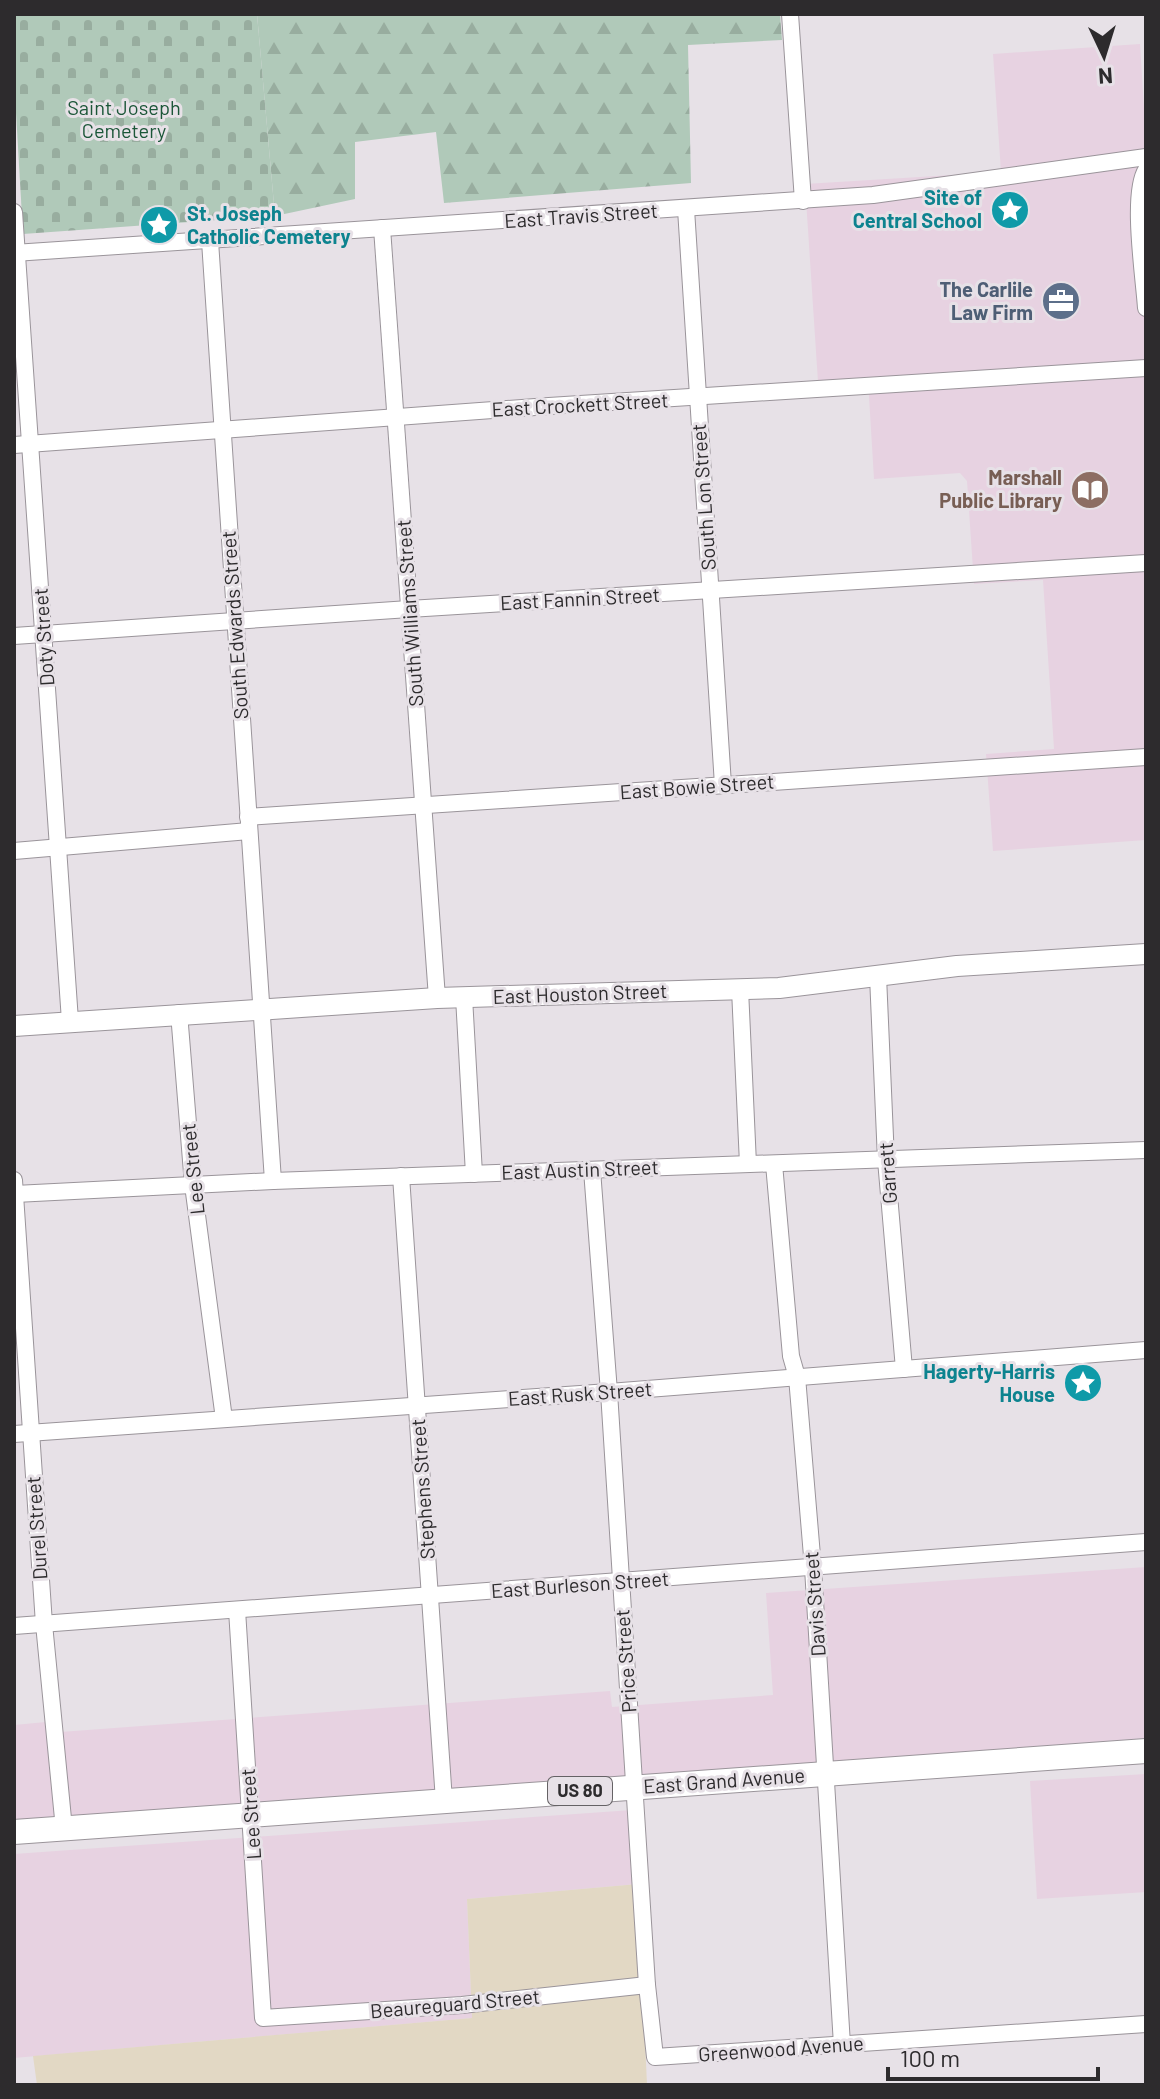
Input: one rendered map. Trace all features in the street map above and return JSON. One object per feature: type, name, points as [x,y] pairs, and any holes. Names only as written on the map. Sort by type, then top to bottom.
[{"type":"highway","name":"East Grand Avenue","points":[[14,1832],[1146,1751]]},
{"type":"main road","name":"East Houston Street","points":[[14,1026],[437,998],[800,986],[957,966],[1146,954]]},
{"type":"street","points":[[790,14],[803,201]]},
{"type":"street","name":"East Travis Street","points":[[16,253],[803,201],[928,188],[1146,157]]},
{"type":"street","points":[[1146,170],[1140,180],[1146,308]]},
{"type":"street","name":"South Lon Street","points":[[686,209],[723,785]]},
{"type":"street","name":"Doty Street","points":[[14,212],[22,445],[44,634],[70,1021]]},
{"type":"street","name":"South Williams Street","points":[[382,228],[437,998]]},
{"type":"street","name":"South Edwards Street","points":[[210,241],[273,1181]]},
{"type":"street","name":"East Crockett Street","points":[[22,445],[1146,368]]},
{"type":"street","name":"East Fannin Street","points":[[14,636],[1146,563]]},
{"type":"street","name":"East Bowie Street","points":[[14,851],[424,805],[1146,757]]},
{"type":"street","name":"Garrett","points":[[878,976],[886,1160],[904,1369]]},
{"type":"street","points":[[740,989],[748,1164]]},
{"type":"street","points":[[464,997],[474,1174]]},
{"type":"street","name":"Lee Street","points":[[179,1013],[193,1185],[224,1419]]},
{"type":"street","name":"East Austin Street","points":[[15,1194],[401,1176],[1146,1150]]},
{"type":"street","name":"Davis Street","points":[[774,1164],[791,1356],[797,1377],[813,1568],[842,2045]]},
{"type":"street","name":"Price Street","points":[[592,1170],[647,1985],[655,2057]]},
{"type":"street","name":"Stephens Street","points":[[401,1176],[444,1801]]},
{"type":"street","name":"Durel Street","points":[[14,1180],[22,1433],[64,1829]]},
{"type":"street","name":"East Rusk Street","points":[[22,1433],[1146,1350]]},
{"type":"street","name":"East Burleson Street","points":[[14,1626],[1146,1542]]},
{"type":"street","name":"Lee Street","points":[[237,1610],[263,2018]]},
{"type":"street","name":"Beaureguard Street","points":[[263,2018],[462,2005],[647,1985]]},
{"type":"street","name":"Greenwood Avenue","points":[[655,2057],[1146,2024]]},
{"type":"shaded area","points":[[1140,44],[1146,141],[1146,840],[993,851],[986,754],[1054,749],[1043,580],[974,584],[967,481],[960,473],[874,479],[868,380],[818,382],[805,184],[1001,172],[993,54]]},
{"type":"shaded area","points":[[1146,1567],[1146,1738],[14,1824],[14,1725],[46,1722],[47,1733],[610,1691],[612,1707],[773,1695],[766,1593]]},
{"type":"shaded area","points":[[1146,1774],[1146,1892],[1037,1899],[1030,1781]]},
{"type":"shaded area","points":[[632,1810],[638,1884],[467,1899],[472,2018],[14,2058],[14,1854]]},
{"type":"shaded area","points":[[638,1884],[647,2085],[37,2085],[33,2056],[472,2018],[467,1899]]},
{"type":"green space","name":"Saint Joseph Cemetery","points":[[14,14],[257,14],[275,216],[23,234],[14,78]]},
{"type":"green space","points":[[257,14],[780,14],[782,40],[688,45],[691,183],[444,203],[436,132],[355,142],[355,199],[275,216]]},
{"type":"place","name":"Site of Central School","points":[[1010,210]]},
{"type":"place","name":"St. Joseph Catholic Cemetery","points":[[159,225]]},
{"type":"place","name":"The Carlile Law Firm","points":[[1061,301]]},
{"type":"place","name":"Marshall Public Library","points":[[1090,490]]},
{"type":"place","name":"Hagerty-Harris House","points":[[1083,1383]]}]
